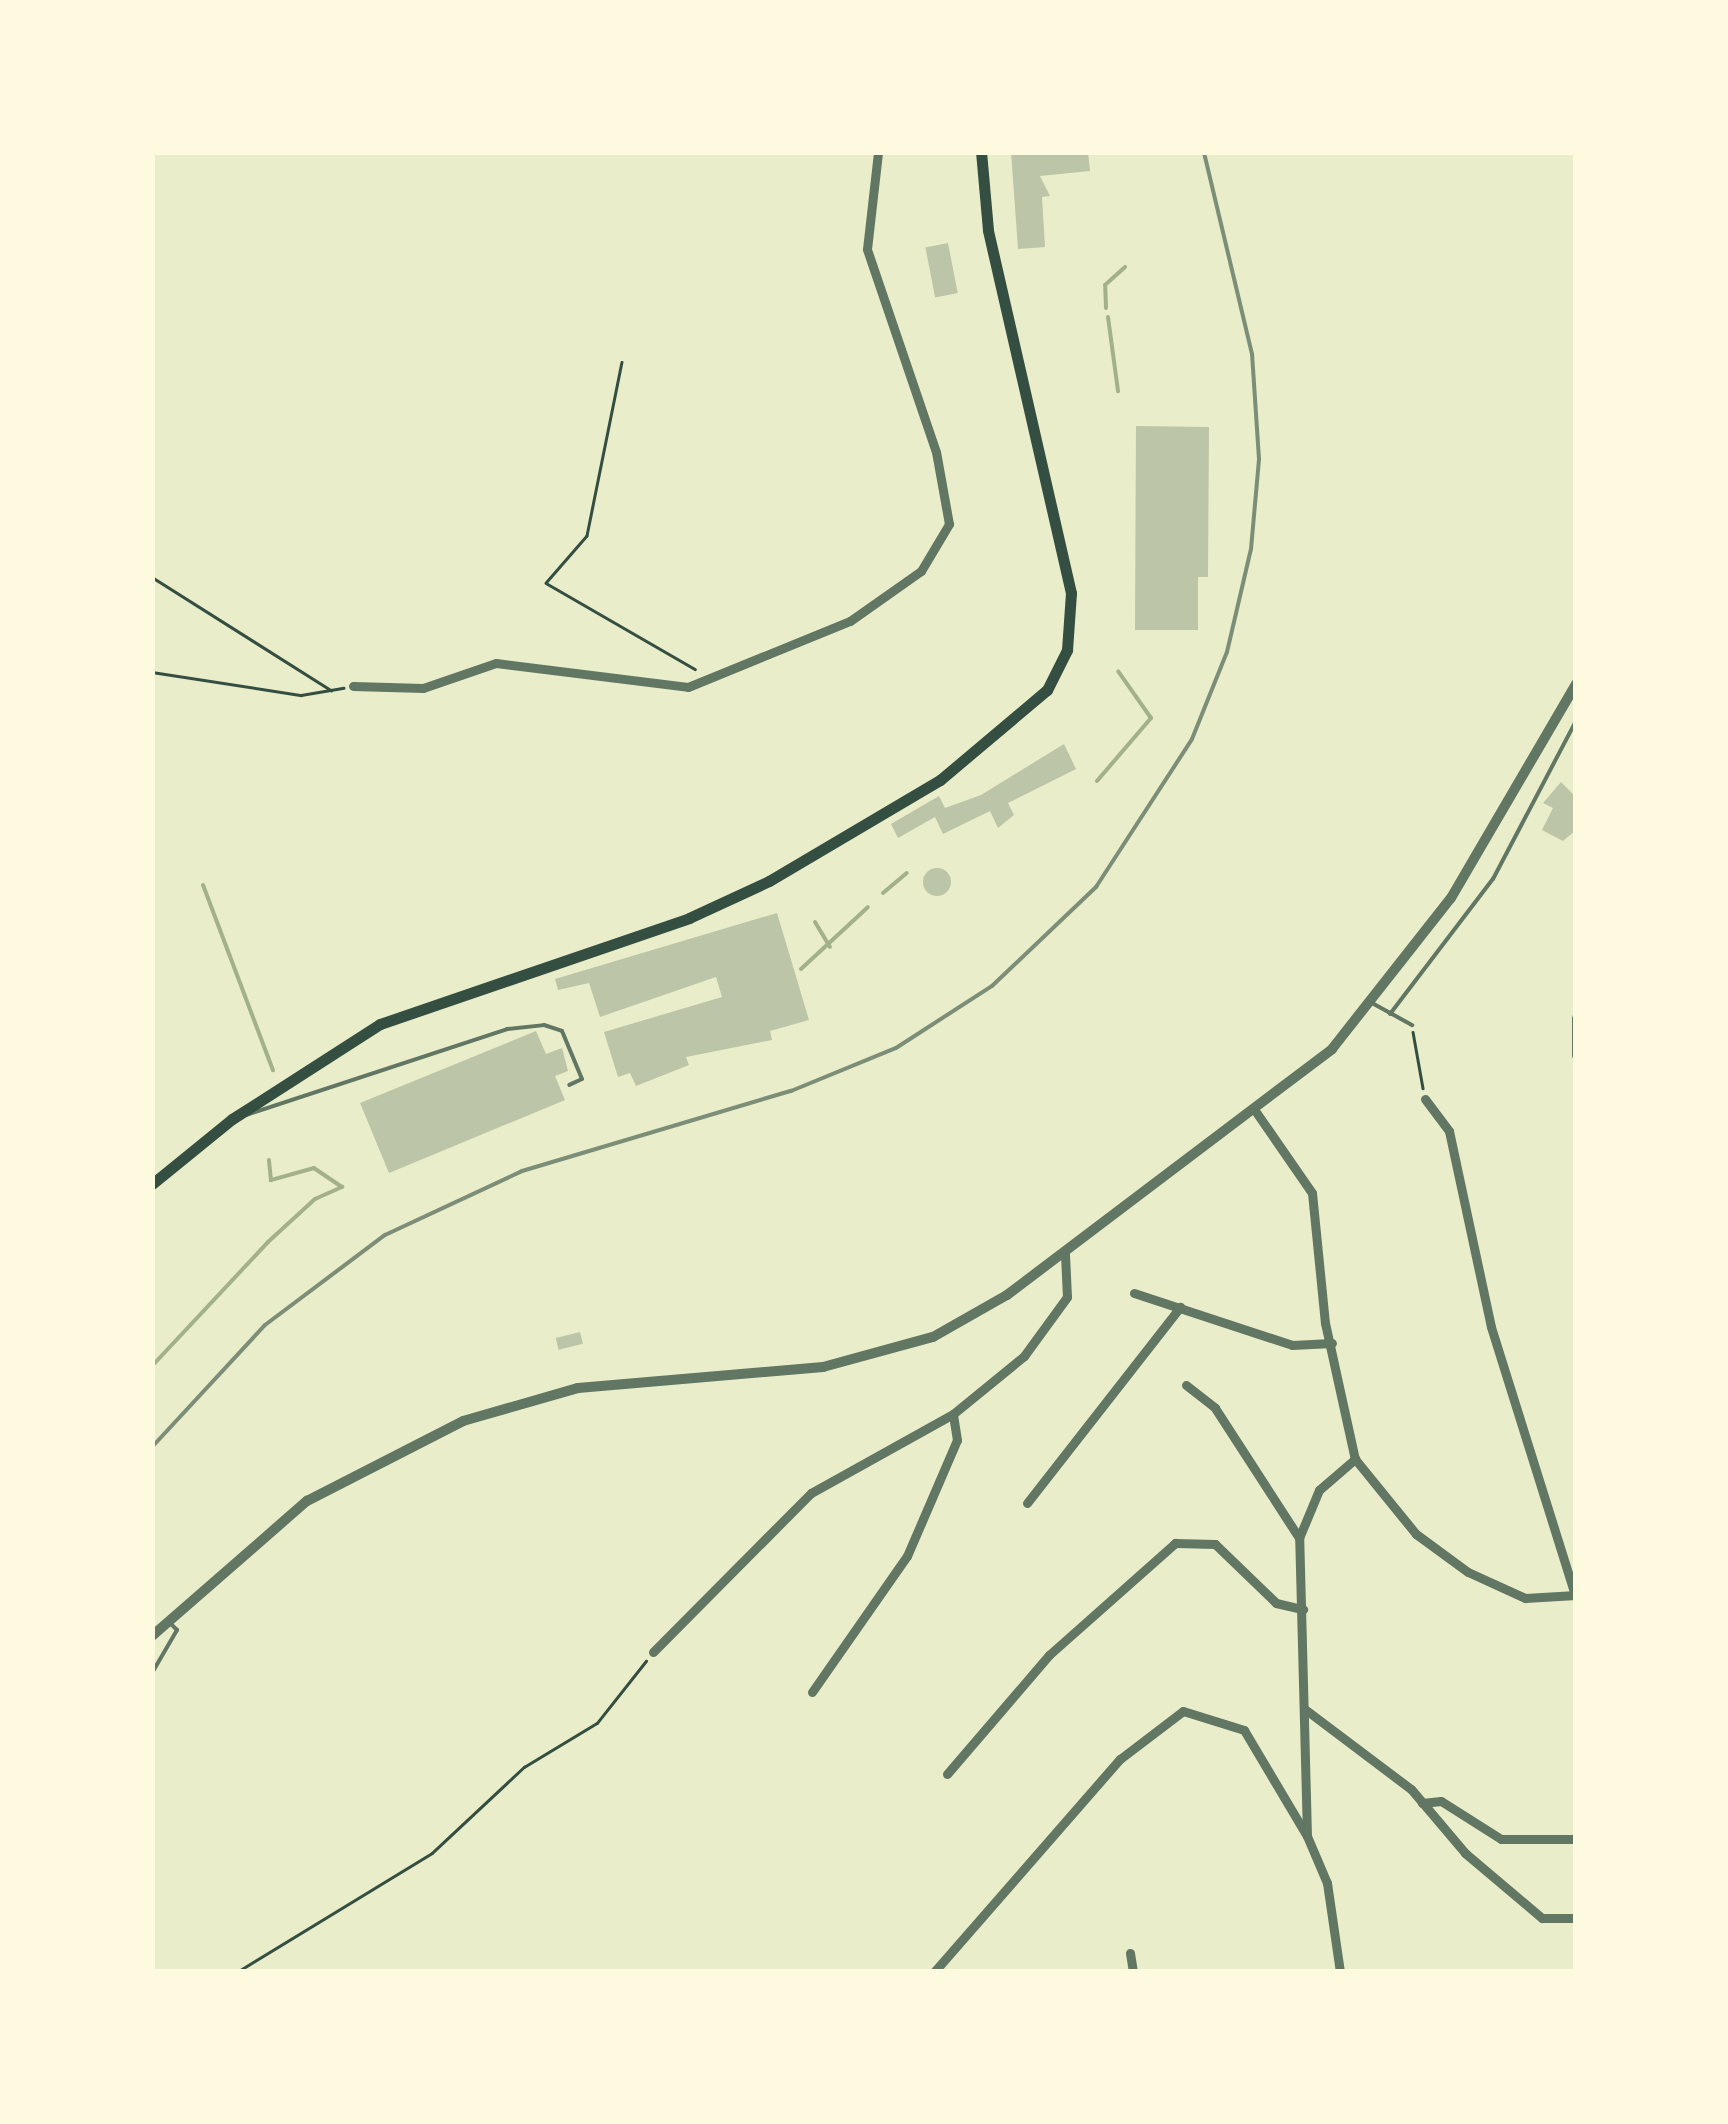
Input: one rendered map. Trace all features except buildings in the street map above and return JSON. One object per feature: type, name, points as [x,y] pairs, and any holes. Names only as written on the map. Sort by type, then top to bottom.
[{"type":"main road","points":[[152,1184],[232,1119],[380,1024],[689,918],[769,881],[940,780],[1047,690],[1067,650],[1071,593],[992,248],[981,152]]},
{"type":"street","points":[[353,686],[423,688],[480,664],[659,690],[714,680],[889,598],[921,571],[950,524],[932,442],[867,249],[878,152]]},
{"type":"street","points":[[152,1636],[307,1501],[463,1421],[578,1388],[755,1376],[872,1354],[973,1316],[1065,1254],[1256,1112],[1372,1003],[1452,898],[1576,684]]},
{"type":"street","points":[[1576,1018],[1576,1056]]},
{"type":"street","points":[[1256,1112],[1312,1194],[1332,1343],[1355,1459],[1416,1534],[1468,1572],[1525,1598],[1575,1595],[1491,1327],[1449,1131],[1425,1099]]},
{"type":"street","points":[[653,1652],[811,1493],[953,1414],[1024,1356],[1067,1297],[1065,1254]]},
{"type":"street","points":[[1134,1293],[1292,1344],[1332,1343]]},
{"type":"street","points":[[1027,1502],[1180,1308]]},
{"type":"street","points":[[1186,1386],[1216,1408],[1299,1538]]},
{"type":"street","points":[[812,1692],[907,1556],[957,1440],[953,1414]]},
{"type":"street","points":[[1306,1836],[1299,1538],[1320,1490],[1355,1459]]},
{"type":"street","points":[[948,1774],[1048,1655],[1175,1543],[1215,1544],[1276,1603],[1303,1609]]},
{"type":"street","points":[[1306,1710],[1422,1803],[1542,1918],[1576,1918]]},
{"type":"street","points":[[934,1972],[1120,1758],[1183,1712],[1244,1730],[1306,1836],[1328,1883],[1340,1972]]},
{"type":"street","points":[[1422,1803],[1440,1801],[1501,1839],[1576,1839]]},
{"type":"street","points":[[1130,1953],[1133,1972]]},
{"type":"lane","points":[[1390,1014],[1494,879],[1575,723]]},
{"type":"lane","points":[[1372,1003],[1412,1025]]},
{"type":"lane","points":[[232,1119],[526,1027],[562,1031],[582,1079],[569,1085]]},
{"type":"lane","points":[[152,1674],[177,1630],[168,1620]]},
{"type":"path","points":[[622,362],[586,536],[546,582],[714,680]]},
{"type":"path","points":[[152,577],[332,690],[301,695],[152,672]]},
{"type":"path","points":[[1412,1025],[1425,1099]]},
{"type":"path","points":[[238,1972],[432,1853],[524,1767],[596,1723],[653,1652]]},
{"type":"waterway","points":[[1106,308],[1105,285],[1125,267]]},
{"type":"waterway","points":[[1108,317],[1118,391]]},
{"type":"waterway","points":[[1097,781],[1151,718],[1118,671]]},
{"type":"waterway","points":[[883,893],[907,873]]},
{"type":"waterway","points":[[203,885],[273,1070]]},
{"type":"waterway","points":[[801,969],[868,907]]},
{"type":"waterway","points":[[815,922],[830,947]]},
{"type":"waterway","points":[[152,1366],[268,1242],[315,1199],[342,1187],[314,1168],[271,1180],[269,1160]]},
{"type":"railway","points":[[152,1447],[265,1325],[385,1235],[522,1171],[791,1091],[896,1048],[992,986],[1096,887],[1192,739],[1227,652],[1251,549],[1259,459],[1252,354],[1204,152]]}]
